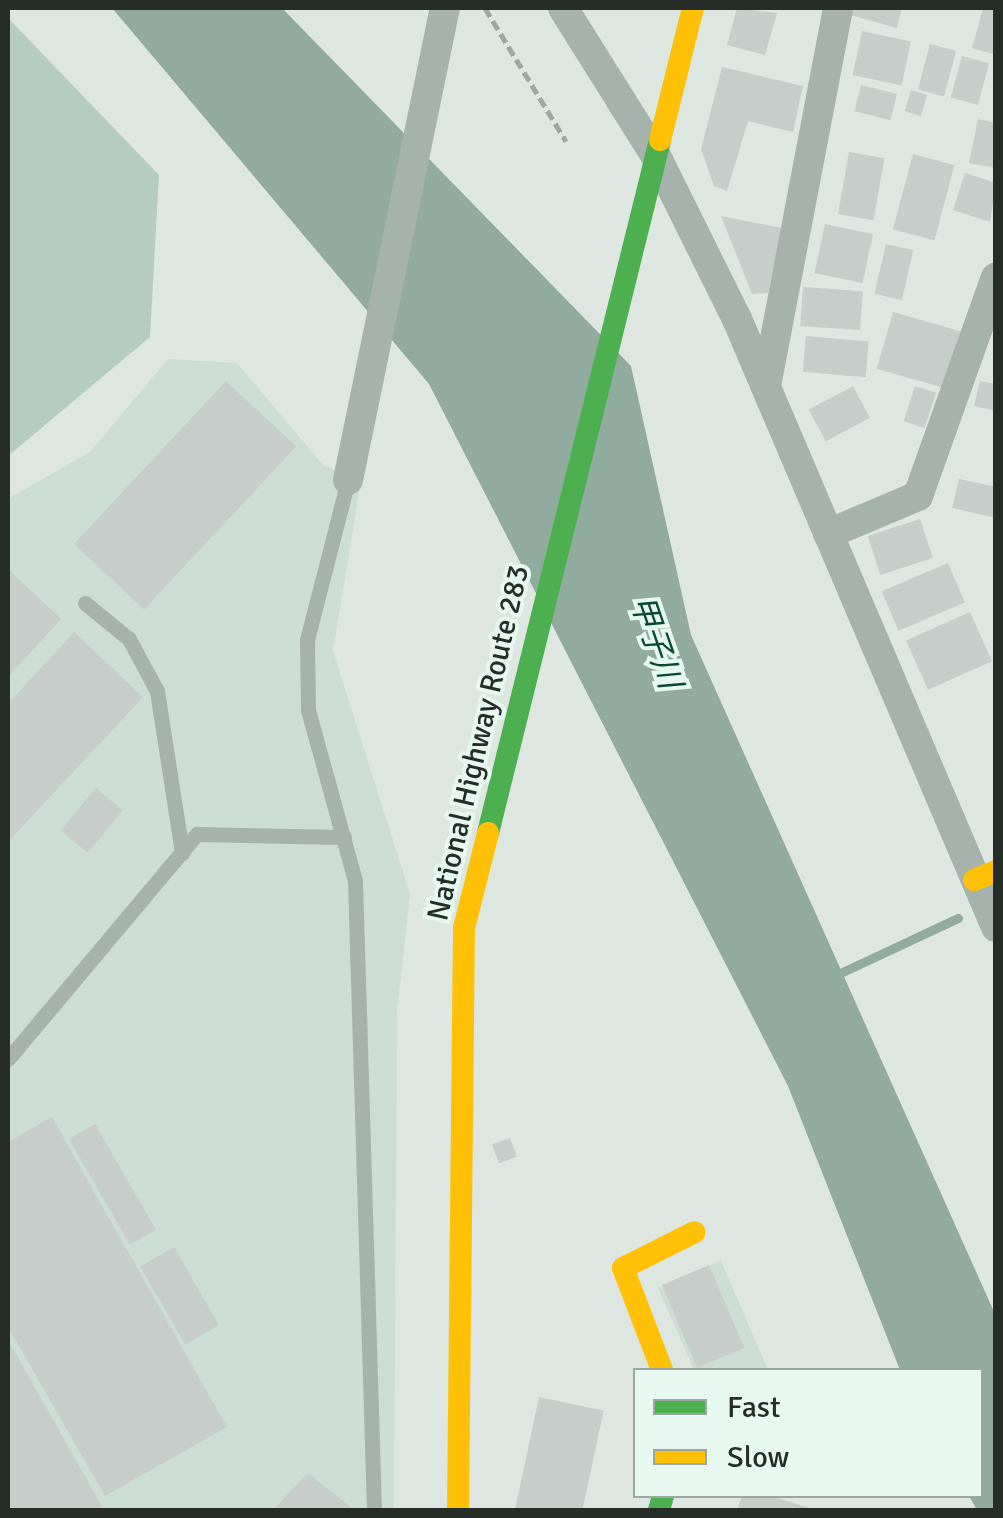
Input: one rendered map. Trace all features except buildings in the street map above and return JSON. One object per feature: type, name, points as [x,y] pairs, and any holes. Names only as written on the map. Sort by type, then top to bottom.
[{"type":"main road","name":"National Highway Route 283","points":[[458,1510],[464,928],[508,735],[694,8]]},
{"type":"main road","points":[[624,153],[642,83]]},
{"type":"main road","points":[[661,1368],[622,1268],[695,1232]]},
{"type":"main road","points":[[432,1353],[432,1409]]},
{"type":"street","points":[[348,480],[445,8]]},
{"type":"street","points":[[563,8],[656,156],[766,386],[828,534],[985,875],[996,926]]},
{"type":"street","points":[[766,386],[838,8]]},
{"type":"street","points":[[828,534],[918,496],[985,352],[996,276]]},
{"type":"lane","points":[[348,480],[307,640],[308,710],[355,881],[374,1510]]},
{"type":"lane","points":[[85,603],[130,639],[157,691],[182,853]]},
{"type":"lane","points":[[8,1060],[197,834],[344,837]]},
{"type":"path","points":[[485,8],[566,141]]},
{"type":"shaded area","points":[[8,18],[159,175],[150,337],[8,456]]},
{"type":"shaded area","points":[[168,359],[237,363],[323,465],[361,480],[333,651],[410,894],[397,1012],[394,1510],[8,1510],[8,499],[90,452]]},
{"type":"shaded area","points":[[721,1261],[767,1368],[693,1368],[658,1288]]},
{"type":"water","name":"甲子川","points":[[112,8],[282,8],[631,366],[691,635],[995,1314],[995,1510],[977,1510],[970,1498],[983,1498],[983,1368],[899,1368],[788,1086],[429,384]]},
{"type":"waterway","points":[[834,976],[958,918]]},
{"type":"traffic: fast","points":[[488,833],[660,140]]},
{"type":"traffic: fast","points":[[659,1510],[662,1498]]},
{"type":"traffic: slow","points":[[660,140],[693,8]]},
{"type":"traffic: slow","points":[[458,1510],[464,928],[488,833]]},
{"type":"traffic: slow","points":[[974,880],[996,871]]},
{"type":"traffic: slow","points":[[661,1368],[623,1268],[695,1232]]}]
